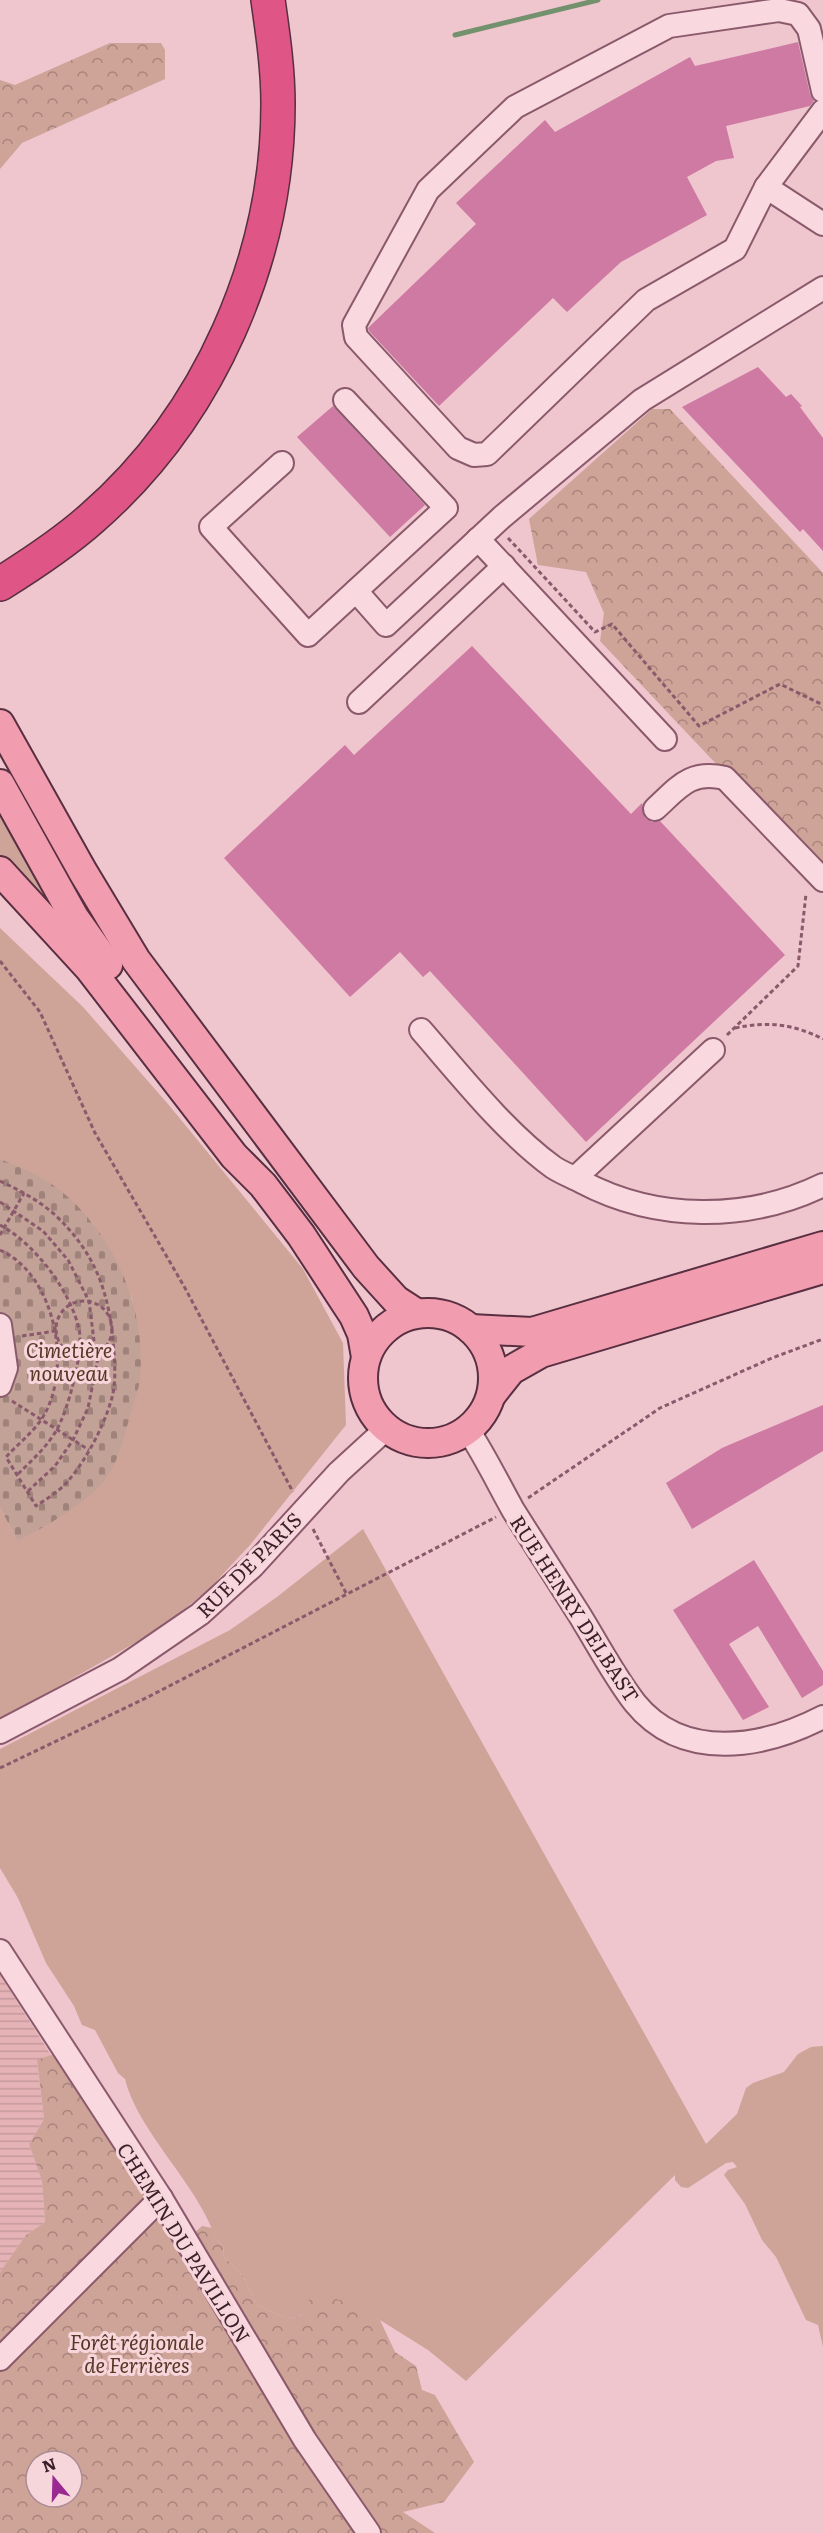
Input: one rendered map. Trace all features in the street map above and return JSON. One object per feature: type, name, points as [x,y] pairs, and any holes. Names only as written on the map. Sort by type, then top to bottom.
[{"type":"highway","points":[[0,584],[61,543],[114,498],[169,434],[223,344],[238,312],[260,244],[273,175],[278,94],[268,0]]},
{"type":"main road","points":[[0,724],[99,901],[156,988],[366,1268],[396,1300],[416,1313]]},
{"type":"main road","points":[[0,784],[74,917],[244,1152],[263,1185],[345,1300],[363,1334],[366,1357],[363,1390],[371,1412],[386,1429],[405,1440],[427,1444],[449,1440],[468,1430],[483,1414],[492,1394],[511,1370],[541,1353],[823,1269]]},
{"type":"main road","points":[[0,871],[90,968],[234,1156],[263,1185]]},
{"type":"main road","points":[[471,1329],[532,1332],[823,1246]]},
{"type":"main road","points":[[366,1357],[373,1341],[385,1328],[400,1319],[416,1313],[446,1315],[471,1329],[483,1342],[491,1358],[494,1376],[492,1394]]},
{"type":"street","points":[[823,91],[809,28],[798,14],[779,10],[669,26],[648,36],[515,107],[428,190],[354,325],[356,337],[458,448],[474,455],[487,454],[646,300],[735,249],[766,188],[823,111]]},
{"type":"street","points":[[766,188],[823,224]]},
{"type":"street","points":[[356,591],[386,625],[495,524],[642,400],[823,288]]},
{"type":"street","points":[[282,463],[212,527],[308,634],[446,508],[345,400]]},
{"type":"street","points":[[478,539],[666,739]]},
{"type":"street","points":[[359,702],[504,566]]},
{"type":"street","points":[[655,809],[691,778],[707,774],[725,778],[815,887]]},
{"type":"street","points":[[421,1030],[473,1090],[554,1168],[633,1204],[669,1211],[707,1212],[761,1206],[823,1185]]},
{"type":"street","points":[[574,1178],[713,1050]]},
{"type":"street","points":[[1,1332],[6,1368],[4,1392]]},
{"type":"street","name":"RUE DE PARIS","points":[[0,1732],[120,1669],[200,1614],[253,1566],[339,1472],[386,1429]]},
{"type":"street","name":"RUE HENRY DELBAST","points":[[468,1430],[513,1508],[630,1695],[647,1716],[684,1737],[704,1743],[748,1744],[796,1731],[823,1717]]},
{"type":"street","name":"CHEMIN DU PAVILLON","points":[[0,1951],[161,2198],[305,2440],[369,2533]]},
{"type":"street","points":[[0,2359],[161,2198]]},
{"type":"path","points":[[495,524],[596,632],[612,624],[699,726],[780,684],[823,705]]},
{"type":"path","points":[[713,1050],[798,966],[815,887]]},
{"type":"path","points":[[0,961],[40,1012],[95,1133],[185,1288],[347,1595]]},
{"type":"path","points":[[733,1028],[762,1023],[779,1024],[801,1028],[823,1039]]},
{"type":"path","points":[[0,1181],[24,1193],[53,1213],[76,1238],[95,1266],[107,1294],[112,1326],[115,1368],[112,1401],[89,1450],[67,1483],[36,1506],[27,1492],[6,1457],[41,1420],[53,1390],[58,1356],[56,1331],[59,1316],[69,1305],[88,1301],[104,1309],[112,1326],[110,1341],[99,1353],[88,1408],[73,1440],[55,1466],[27,1492]]},
{"type":"path","points":[[0,1235],[2,1226],[15,1210],[24,1193]]},
{"type":"path","points":[[0,1202],[43,1231],[68,1260],[88,1301],[94,1341],[99,1353]]},
{"type":"path","points":[[2,1226],[45,1263],[57,1279],[79,1330],[74,1383],[57,1430],[38,1455],[17,1475]]},
{"type":"path","points":[[0,1250],[9,1254],[25,1269],[39,1288],[62,1347],[77,1356],[99,1353]]},
{"type":"path","points":[[1,1332],[56,1331]]},
{"type":"path","points":[[0,1768],[148,1697],[513,1508],[660,1408],[772,1358],[823,1339]]},
{"type":"path","points":[[4,1392],[41,1420],[89,1450]]},
{"type":"shaded area","points":[[0,1975],[51,2055],[37,2061],[44,2119],[29,2144],[42,2181],[45,2222],[26,2235],[0,2272]]},
{"type":"green space","points":[[110,43],[161,43],[165,50],[165,79],[22,143],[0,169],[0,80],[15,85]]},
{"type":"green space","points":[[652,409],[670,409],[823,573],[823,877],[600,641],[604,613],[586,572],[538,565],[529,519]]},
{"type":"green space","points":[[0,817],[72,933],[0,861]]},
{"type":"green space","points":[[0,928],[83,1007],[168,1104],[303,1269],[343,1343],[346,1425],[250,1545],[209,1589],[161,1628],[0,1720],[0,1507],[17,1541],[140,1355],[132,1299],[116,1262],[92,1222],[53,1185],[0,1159]]},
{"type":"green space","name":"Cimetière nouveau","points":[[0,1159],[27,1170],[53,1185],[93,1224],[109,1247],[122,1273],[132,1301],[141,1357],[139,1385],[122,1445],[104,1482],[79,1504],[49,1524],[17,1541],[0,1507]]},
{"type":"green space","points":[[363,1529],[706,2144],[737,2114],[746,2088],[753,2083],[784,2072],[798,2054],[811,2047],[823,2046],[823,2347],[818,2325],[806,2320],[776,2257],[762,2240],[745,2204],[724,2175],[728,2170],[737,2167],[733,2162],[726,2163],[688,2188],[681,2187],[675,2180],[675,2175],[466,2381],[428,2350],[380,2320],[369,2319],[351,2304],[295,2318],[284,2317],[257,2305],[243,2276],[224,2257],[223,2246],[216,2239],[196,2198],[142,2118],[125,2079],[118,2073],[95,2030],[82,2025],[74,2006],[46,1963],[18,1898],[0,1868],[0,1749],[230,1630],[277,1597]]},
{"type":"green space","name":"Forêt régionale de Ferrières","points":[[51,2055],[72,2057],[191,2236],[202,2226],[213,2228],[216,2239],[223,2246],[224,2257],[243,2276],[257,2305],[284,2317],[295,2318],[304,2314],[305,2302],[315,2298],[328,2298],[351,2304],[368,2316],[380,2320],[395,2352],[416,2366],[422,2390],[435,2395],[474,2462],[444,2502],[403,2512],[435,2533],[0,2533],[0,2272],[26,2235],[45,2222],[42,2181],[29,2144],[44,2119],[37,2060]]},
{"type":"building","points":[[798,42],[810,94],[814,101],[810,106],[726,126],[734,158],[716,161],[687,177],[707,215],[621,262],[567,312],[553,298],[439,406],[369,331],[368,328],[476,224],[456,203],[545,120],[555,132],[690,57],[695,66]]},
{"type":"building","points":[[758,367],[786,397],[791,394],[802,406],[800,407],[823,438],[823,551],[803,529],[800,532],[682,407]]},
{"type":"building","points":[[333,406],[425,505],[390,537],[297,437]]},
{"type":"building","points":[[472,646],[631,814],[642,803],[645,818],[652,822],[660,821],[785,955],[586,1142],[430,971],[423,977],[400,952],[350,997],[224,858],[345,745],[354,755]]},
{"type":"building","points":[[823,1405],[823,1451],[692,1529],[666,1483],[722,1448]]},
{"type":"building","points":[[754,1560],[823,1671],[823,1685],[802,1698],[758,1626],[729,1644],[769,1707],[743,1720],[673,1610]]},
{"type":"waterway","points":[[455,35],[598,0]]}]
